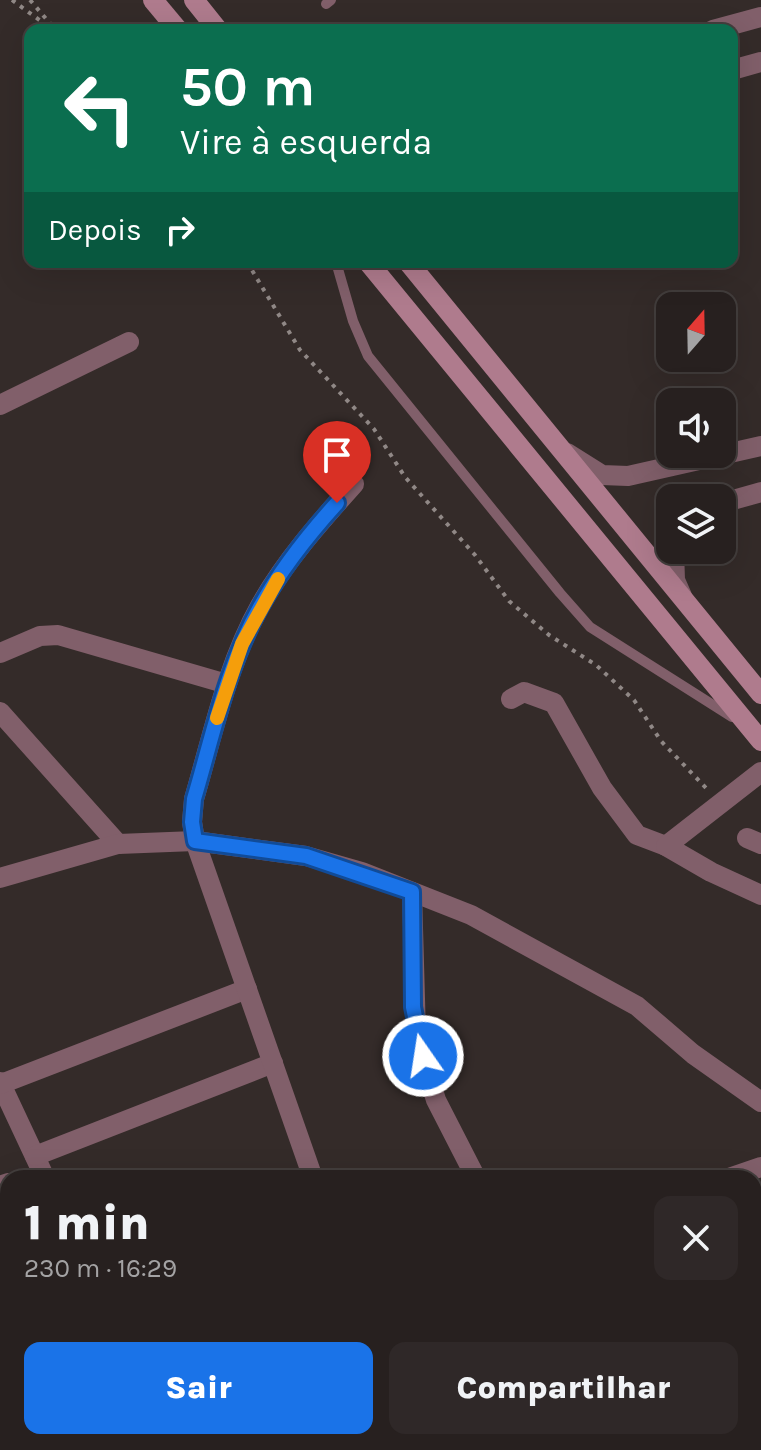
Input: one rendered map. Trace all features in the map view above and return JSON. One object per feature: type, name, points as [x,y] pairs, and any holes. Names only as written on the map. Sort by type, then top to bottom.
[{"type":"street","points":[[153,0],[173,24]]},
{"type":"street","points":[[194,0],[213,24]]},
{"type":"street","points":[[735,24],[761,17]]},
{"type":"street","points":[[738,68],[761,62]]},
{"type":"street","points":[[373,268],[758,737]]},
{"type":"street","points":[[413,268],[761,694]]},
{"type":"street","points":[[0,405],[129,342]]},
{"type":"street","points":[[553,440],[576,460],[602,475],[628,476],[761,446]]},
{"type":"street","points":[[310,1170],[195,841],[192,822],[194,799],[227,684],[260,606],[303,542],[354,484]]},
{"type":"street","points":[[736,499],[761,492]]},
{"type":"street","points":[[674,564],[675,580],[684,599]]},
{"type":"street","points":[[0,653],[29,640],[58,635],[227,684]]},
{"type":"street","points":[[511,699],[524,692],[554,703],[602,788],[637,835],[666,846],[711,872],[761,895]]},
{"type":"street","points":[[0,712],[118,844]]},
{"type":"street","points":[[666,846],[761,772]]},
{"type":"street","points":[[0,878],[118,844],[195,841],[306,856],[471,915],[637,1006],[693,1054],[761,1102]]},
{"type":"street","points":[[412,892],[416,1034],[436,1100],[472,1170]]},
{"type":"street","points":[[247,989],[0,1083],[40,1168],[273,1063]]},
{"type":"lane","points":[[338,268],[353,321],[368,356],[590,627],[710,701],[758,737]]},
{"type":"path","points":[[12,0],[46,24]]},
{"type":"path","points":[[30,0],[49,24]]},
{"type":"path","points":[[251,268],[300,350],[374,429],[405,477],[475,555],[509,601],[549,635],[596,665],[634,700],[661,741],[718,800],[723,799]]},
{"type":"slow traffic","points":[[217,718],[242,644],[260,606],[278,579]]},
{"type":"route","points":[[337,503],[303,542],[260,606],[242,644],[227,684],[194,799],[192,822],[195,841],[306,856],[362,872],[412,892],[413,1007],[416,1034],[423,1056]]}]
